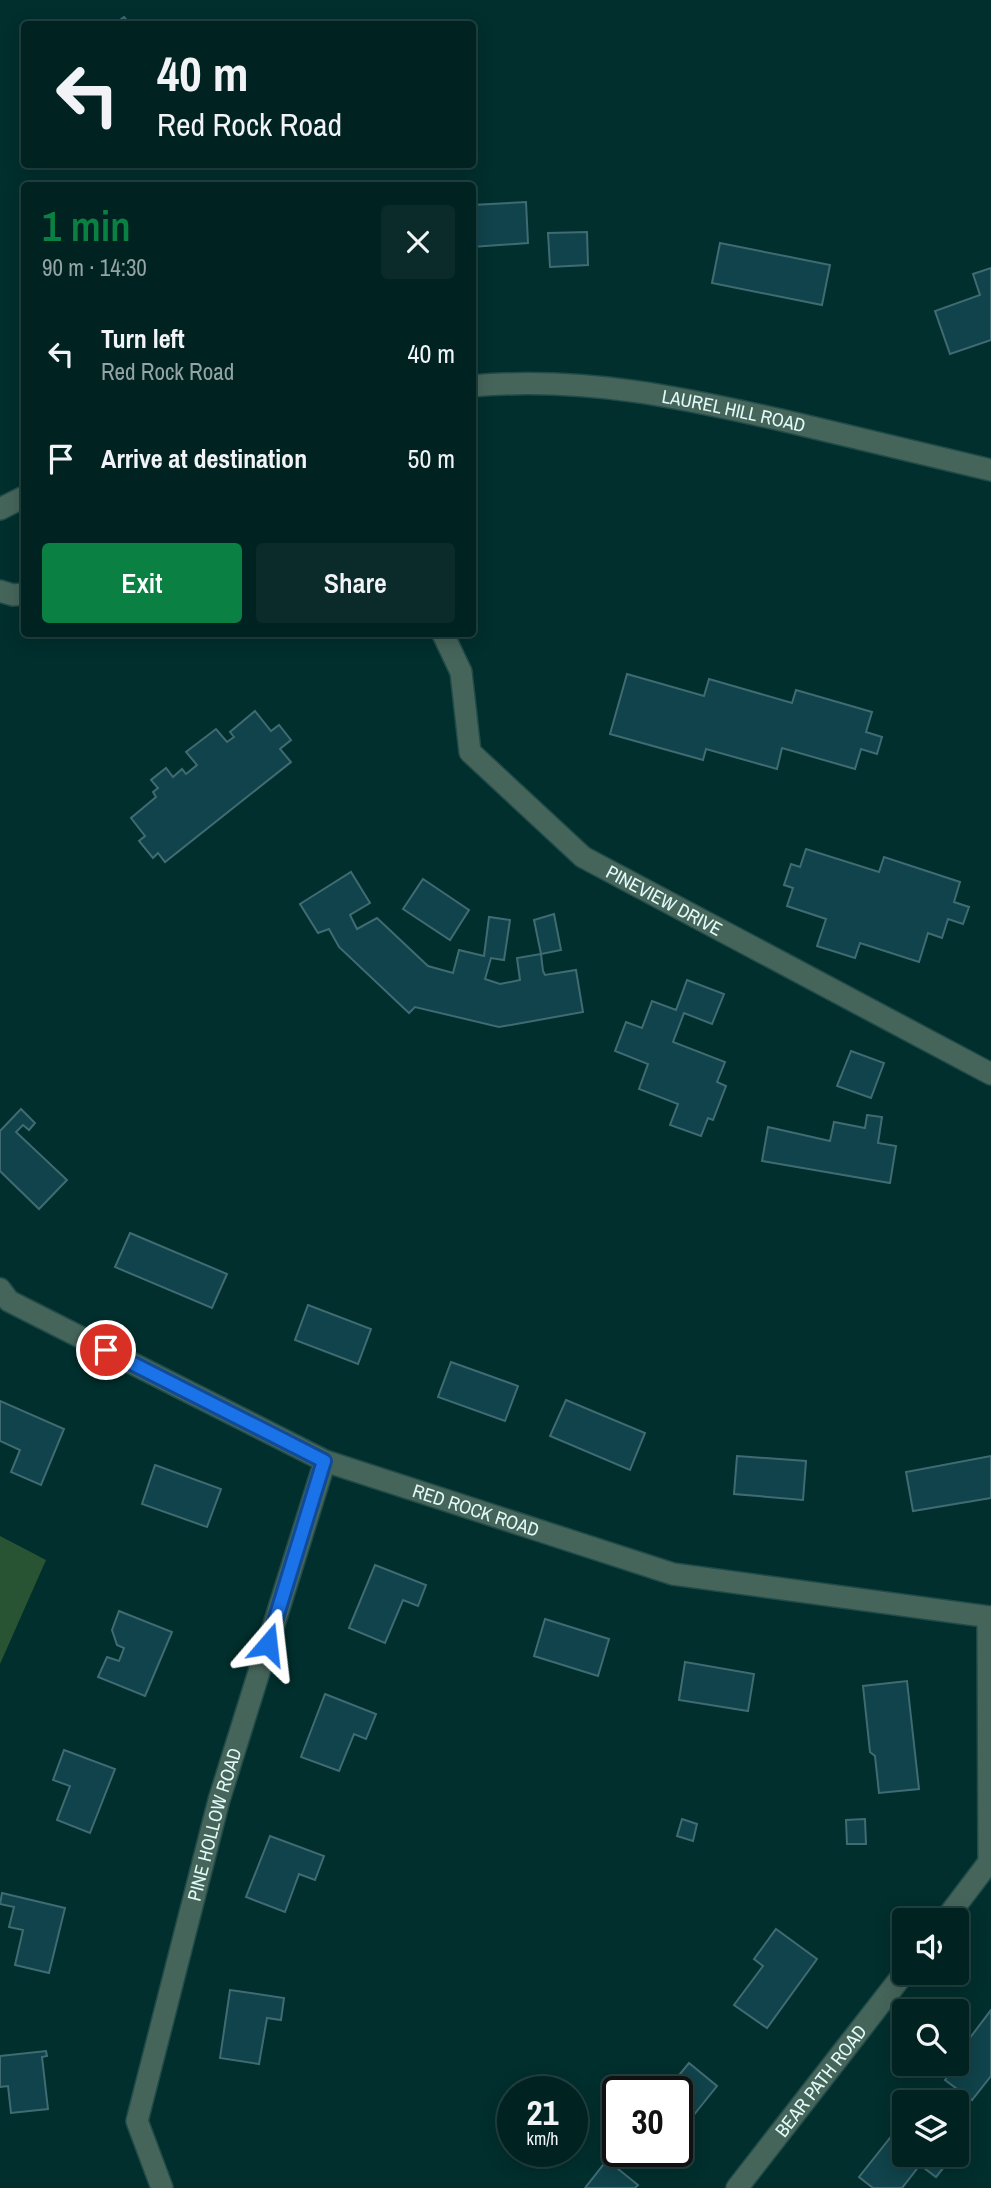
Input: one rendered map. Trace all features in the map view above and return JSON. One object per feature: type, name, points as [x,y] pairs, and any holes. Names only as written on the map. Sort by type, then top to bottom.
[{"type":"street","name":"LAUREL HILL ROAD","points":[[476,386],[519,382],[621,387],[692,399],[991,470]]},
{"type":"street","points":[[0,509],[21,498]]},
{"type":"street","points":[[0,591],[13,596],[21,595]]},
{"type":"street","name":"PINEVIEW DRIVE","points":[[444,637],[461,672],[470,752],[583,857],[991,1074]]},
{"type":"street","name":"RED ROCK ROAD","points":[[0,1289],[9,1301],[324,1461],[673,1574],[989,1618]]},
{"type":"street","name":"PINE HOLLOW ROAD","points":[[163,2188],[136,2120],[219,1800],[324,1461]]},
{"type":"street","points":[[954,1908],[989,1862],[989,1618]]},
{"type":"street","name":"BEAR PATH ROAD","points":[[737,2188],[895,1985]]},
{"type":"green space","points":[[0,1536],[46,1560],[0,1664]]},
{"type":"building","points":[[526,202],[528,243],[476,247],[476,205]]},
{"type":"building","points":[[587,232],[588,265],[550,267],[548,233]]},
{"type":"building","points":[[720,243],[830,265],[822,305],[712,283]]},
{"type":"building","points":[[991,268],[991,340],[950,354],[935,311],[980,295],[973,274]]},
{"type":"building","points":[[627,674],[704,696],[709,679],[792,703],[796,690],[872,712],[866,732],[882,737],[877,754],[861,749],[855,769],[782,748],[777,769],[706,749],[703,760],[610,734]]},
{"type":"building","points":[[255,711],[271,731],[279,725],[291,740],[280,749],[291,762],[165,862],[158,853],[153,858],[139,841],[145,836],[131,818],[156,797],[153,792],[158,788],[151,780],[166,768],[173,777],[182,769],[186,774],[197,765],[186,752],[216,729],[227,742],[234,737],[230,732]]},
{"type":"building","points":[[806,849],[879,872],[884,857],[960,882],[954,902],[969,907],[963,924],[948,919],[942,938],[928,933],[919,962],[860,943],[855,958],[817,946],[826,919],[787,906],[793,888],[784,885],[791,864],[800,867]]},
{"type":"building","points":[[351,872],[370,903],[350,915],[357,929],[377,918],[428,966],[453,973],[459,950],[484,956],[489,917],[510,920],[504,960],[491,958],[485,979],[500,984],[520,980],[517,958],[541,954],[545,975],[576,970],[583,1012],[499,1027],[415,1007],[409,1013],[339,947],[329,929],[318,933],[300,904]]},
{"type":"building","points":[[423,879],[469,910],[450,940],[403,909]]},
{"type":"building","points":[[554,914],[561,950],[541,954],[534,920]]},
{"type":"building","points":[[687,980],[724,994],[712,1024],[684,1013],[673,1042],[725,1062],[717,1082],[726,1086],[713,1120],[708,1118],[701,1136],[670,1125],[678,1104],[639,1089],[648,1064],[615,1051],[626,1022],[642,1028],[652,1001],[676,1010]]},
{"type":"building","points":[[851,1051],[884,1063],[871,1098],[837,1086]]},
{"type":"building","points":[[21,1109],[35,1123],[29,1130],[23,1125],[16,1132],[67,1180],[39,1209],[0,1171],[0,1131]]},
{"type":"building","points":[[867,1115],[882,1117],[878,1143],[896,1146],[890,1183],[762,1161],[768,1127],[830,1141],[834,1122],[865,1128]]},
{"type":"building","points":[[130,1233],[227,1274],[212,1308],[115,1267]]},
{"type":"building","points":[[308,1305],[371,1329],[358,1364],[295,1340]]},
{"type":"building","points":[[451,1362],[518,1386],[505,1421],[438,1397]]},
{"type":"building","points":[[566,1400],[645,1433],[630,1470],[550,1436]]},
{"type":"building","points":[[0,1401],[64,1429],[41,1485],[11,1472],[20,1450],[0,1441]]},
{"type":"building","points":[[737,1456],[806,1461],[803,1500],[734,1494]]},
{"type":"building","points":[[991,1456],[991,1498],[913,1511],[906,1472]]},
{"type":"building","points":[[155,1465],[221,1489],[207,1527],[142,1504]]},
{"type":"building","points":[[375,1565],[426,1585],[418,1606],[403,1600],[385,1643],[349,1628]]},
{"type":"building","points":[[119,1611],[172,1632],[145,1696],[98,1677],[107,1657],[119,1661],[124,1648],[117,1645],[112,1630]]},
{"type":"building","points":[[545,1619],[609,1639],[598,1676],[534,1656]]},
{"type":"building","points":[[685,1662],[754,1674],[748,1711],[679,1700]]},
{"type":"building","points":[[907,1681],[919,1789],[879,1793],[875,1756],[870,1752],[863,1686]]},
{"type":"building","points":[[325,1694],[376,1714],[366,1739],[354,1734],[339,1771],[301,1757]]},
{"type":"building","points":[[64,1750],[115,1769],[90,1833],[57,1820],[70,1786],[53,1780]]},
{"type":"building","points":[[682,1819],[697,1824],[693,1841],[677,1836]]},
{"type":"building","points":[[865,1819],[866,1844],[847,1844],[846,1820]]},
{"type":"building","points":[[270,1836],[324,1856],[315,1880],[299,1874],[285,1912],[246,1897]]},
{"type":"building","points":[[2,1893],[65,1908],[49,1973],[15,1965],[23,1930],[9,1927],[14,1907],[0,1904]]},
{"type":"building","points":[[776,1929],[817,1959],[767,2028],[734,2005],[763,1966],[754,1959]]},
{"type":"building","points":[[230,1990],[284,1998],[281,2020],[267,2018],[259,2064],[220,2058]]},
{"type":"building","points":[[991,2010],[991,2076],[972,2100],[969,2098],[969,2090],[958,2090],[945,2080],[948,2076],[969,2076],[969,2039]]},
{"type":"building","points":[[46,2051],[47,2056],[42,2057],[48,2109],[11,2113],[8,2086],[0,2087],[0,2056]]},
{"type":"building","points":[[689,2063],[717,2086],[693,2116],[693,2076],[678,2076]]},
{"type":"building","points":[[892,2135],[892,2167],[918,2167],[902,2188],[873,2188],[859,2177]]},
{"type":"building","points":[[602,2166],[616,2167],[638,2185],[635,2188],[585,2188]]},
{"type":"building","points":[[923,2167],[944,2167],[936,2177]]},
{"type":"route","points":[[106,1350],[324,1461],[268,1644]]}]
